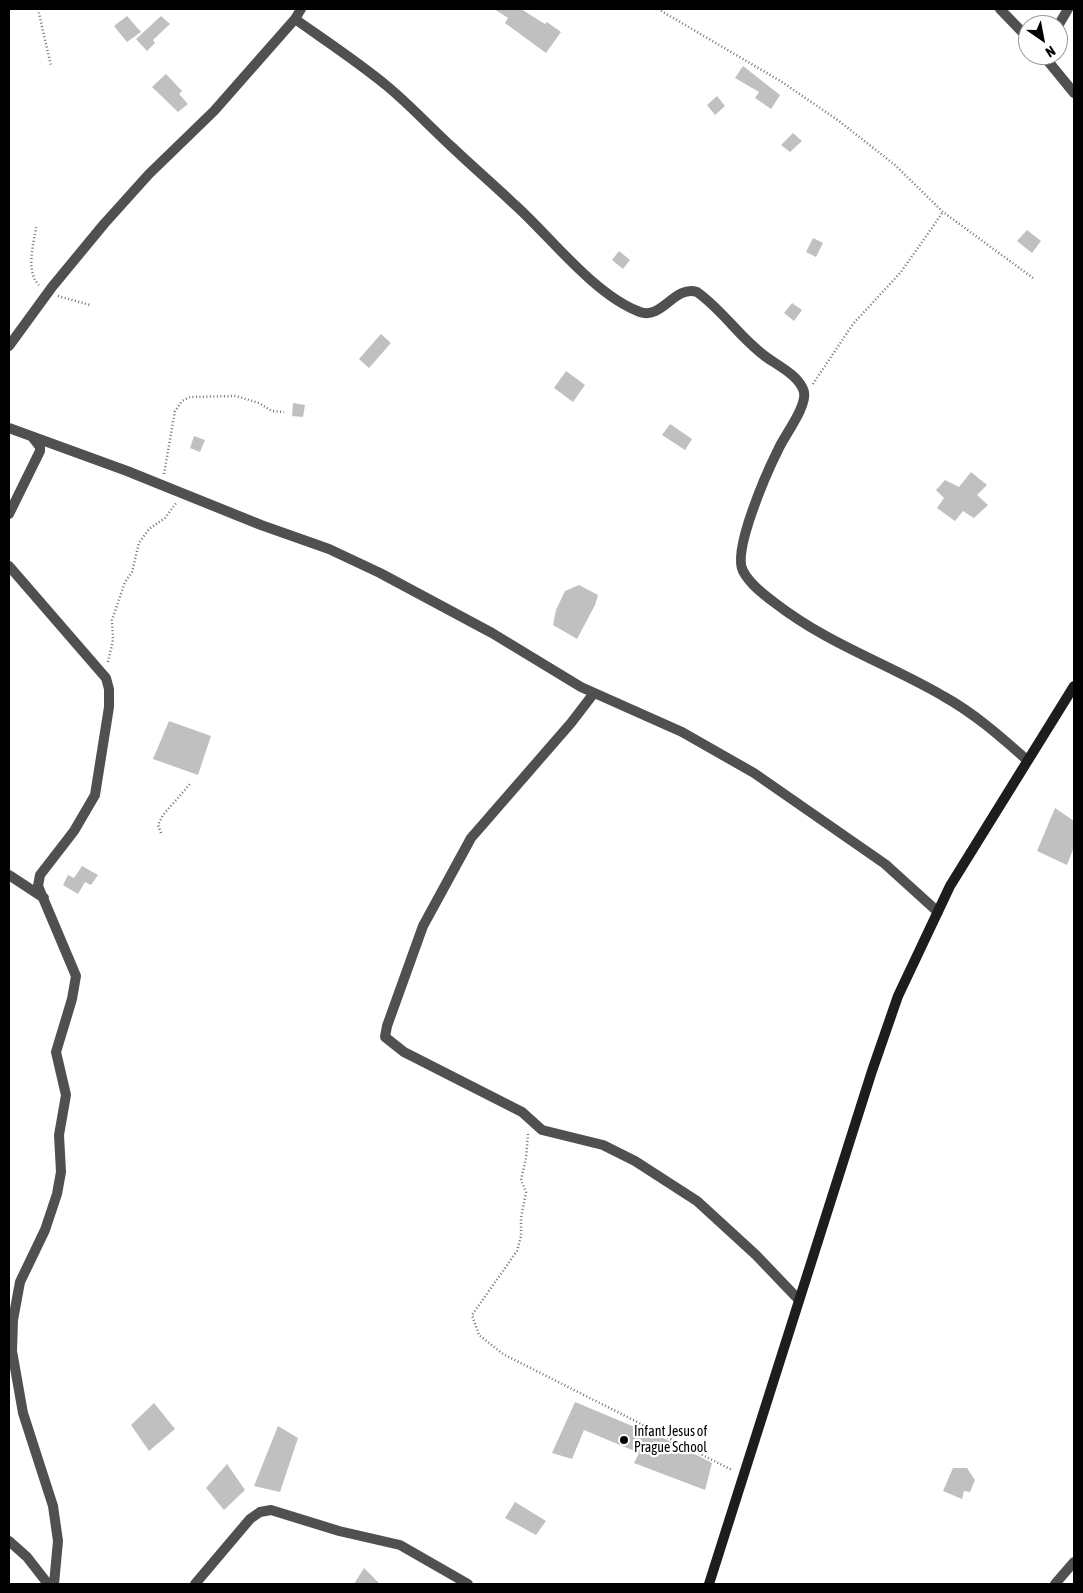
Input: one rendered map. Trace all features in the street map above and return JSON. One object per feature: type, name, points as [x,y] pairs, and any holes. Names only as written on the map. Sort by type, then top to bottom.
[{"type":"street","points":[[9,346],[52,287],[104,224],[149,174],[214,111],[295,19],[301,9]]},
{"type":"street","points":[[1000,9],[1018,28]]},
{"type":"street","points":[[295,19],[337,47],[388,87],[515,204],[571,260],[610,294],[637,311],[648,314],[685,291],[697,292],[756,348],[794,377],[800,384],[804,397],[802,406],[776,454],[745,534],[740,558],[745,574],[764,594],[794,618],[843,647],[946,697],[995,732],[1027,760]]},
{"type":"street","points":[[1051,65],[1074,93]]},
{"type":"street","points":[[9,428],[182,493],[260,525],[329,549],[380,573],[492,633],[594,693],[682,732],[754,773],[885,864],[938,912]]},
{"type":"street","points":[[9,514],[40,452],[40,447],[33,438]]},
{"type":"street","points":[[9,566],[104,676],[109,688],[95,795],[74,831],[40,876],[38,886],[49,902],[52,923],[76,976],[72,998],[56,1052],[66,1095],[59,1135],[61,1172],[51,1215],[20,1282],[15,1301],[12,1336],[14,1366],[24,1413],[53,1506],[58,1541],[54,1584]]},
{"type":"street","points":[[710,1584],[872,1071],[898,996],[938,912],[971,849],[1074,686]]},
{"type":"street","points":[[594,693],[571,723],[471,838],[423,926],[385,1031],[387,1039],[404,1052],[515,1108],[542,1130],[584,1140],[618,1151],[682,1191],[697,1201],[756,1255],[799,1300]]},
{"type":"street","points":[[9,875],[49,902]]},
{"type":"street","points":[[195,1584],[250,1519],[260,1512],[271,1510],[339,1531],[400,1544],[468,1584]]},
{"type":"street","points":[[9,1541],[27,1557],[48,1584]]},
{"type":"street","points":[[1055,1584],[1074,1562]]},
{"type":"path","points":[[38,9],[51,66]]},
{"type":"path","points":[[658,9],[782,82],[839,121],[895,165],[943,212],[1034,278]]},
{"type":"path","points":[[804,397],[853,324],[901,272],[943,212]]},
{"type":"path","points":[[162,486],[172,422],[175,411],[182,401],[190,397],[236,396],[259,403],[272,411],[284,412]]},
{"type":"path","points":[[104,676],[113,640],[112,620],[125,582],[132,572],[140,543],[149,529],[174,508],[182,493]]},
{"type":"path","points":[[161,833],[158,825],[163,816],[190,784]]},
{"type":"path","points":[[532,1121],[521,1180],[526,1192],[521,1218],[521,1236],[517,1251],[472,1315],[479,1335],[503,1354],[744,1476]]},
{"type":"building","points":[[494,9],[521,9],[545,24],[547,22],[561,32],[546,53],[505,23],[508,18]]},
{"type":"building","points":[[127,16],[141,32],[127,42],[114,26]]},
{"type":"building","points":[[161,16],[170,24],[153,40],[155,43],[147,51],[136,39]]},
{"type":"building","points":[[743,66],[780,95],[771,109],[755,98],[759,92],[735,78]]},
{"type":"building","points":[[166,74],[182,91],[179,94],[188,104],[178,112],[152,87]]},
{"type":"building","points":[[717,96],[725,106],[715,115],[707,105]]},
{"type":"building","points":[[793,133],[802,141],[790,152],[781,145]]},
{"type":"building","points":[[1027,230],[1041,241],[1032,253],[1017,241]]},
{"type":"building","points":[[813,238],[823,243],[816,257],[806,252]]},
{"type":"building","points":[[619,251],[630,260],[623,269],[612,260]]},
{"type":"building","points":[[792,303],[802,310],[794,321],[784,313]]},
{"type":"building","points":[[381,334],[391,343],[369,368],[359,359]]},
{"type":"building","points":[[566,371],[585,385],[573,402],[554,388]]},
{"type":"building","points":[[293,403],[305,405],[303,417],[292,416]]},
{"type":"building","points":[[670,424],[692,439],[685,450],[662,435]]},
{"type":"building","points":[[194,436],[205,440],[200,452],[190,448]]},
{"type":"building","points":[[971,472],[987,485],[977,495],[988,505],[974,518],[963,511],[955,521],[937,508],[944,498],[936,490],[945,480],[959,487]]},
{"type":"building","points":[[579,585],[598,595],[595,605],[577,639],[553,625],[556,610],[565,591]]},
{"type":"building","points":[[169,721],[211,736],[198,775],[153,759]]},
{"type":"building","points":[[1055,808],[1074,821],[1074,847],[1067,865],[1037,851]]},
{"type":"building","points":[[82,866],[98,875],[91,885],[85,882],[78,894],[63,885],[68,875],[74,878]]},
{"type":"building","points":[[575,1402],[649,1433],[650,1431],[712,1463],[705,1490],[634,1463],[639,1453],[584,1430],[572,1459],[552,1453]]},
{"type":"building","points":[[154,1403],[175,1429],[149,1451],[131,1425]]},
{"type":"building","points":[[278,1426],[298,1438],[280,1492],[254,1486]]},
{"type":"building","points":[[227,1464],[245,1490],[224,1510],[206,1488]]},
{"type":"building","points":[[953,1468],[967,1468],[975,1480],[970,1492],[964,1491],[962,1499],[943,1491]]},
{"type":"building","points":[[515,1502],[546,1521],[536,1535],[505,1518]]},
{"type":"building","points":[[364,1568],[380,1584],[354,1584]]},
{"type":"place","name":"Infant Jesus of Prague School","points":[[624,1440]]}]
